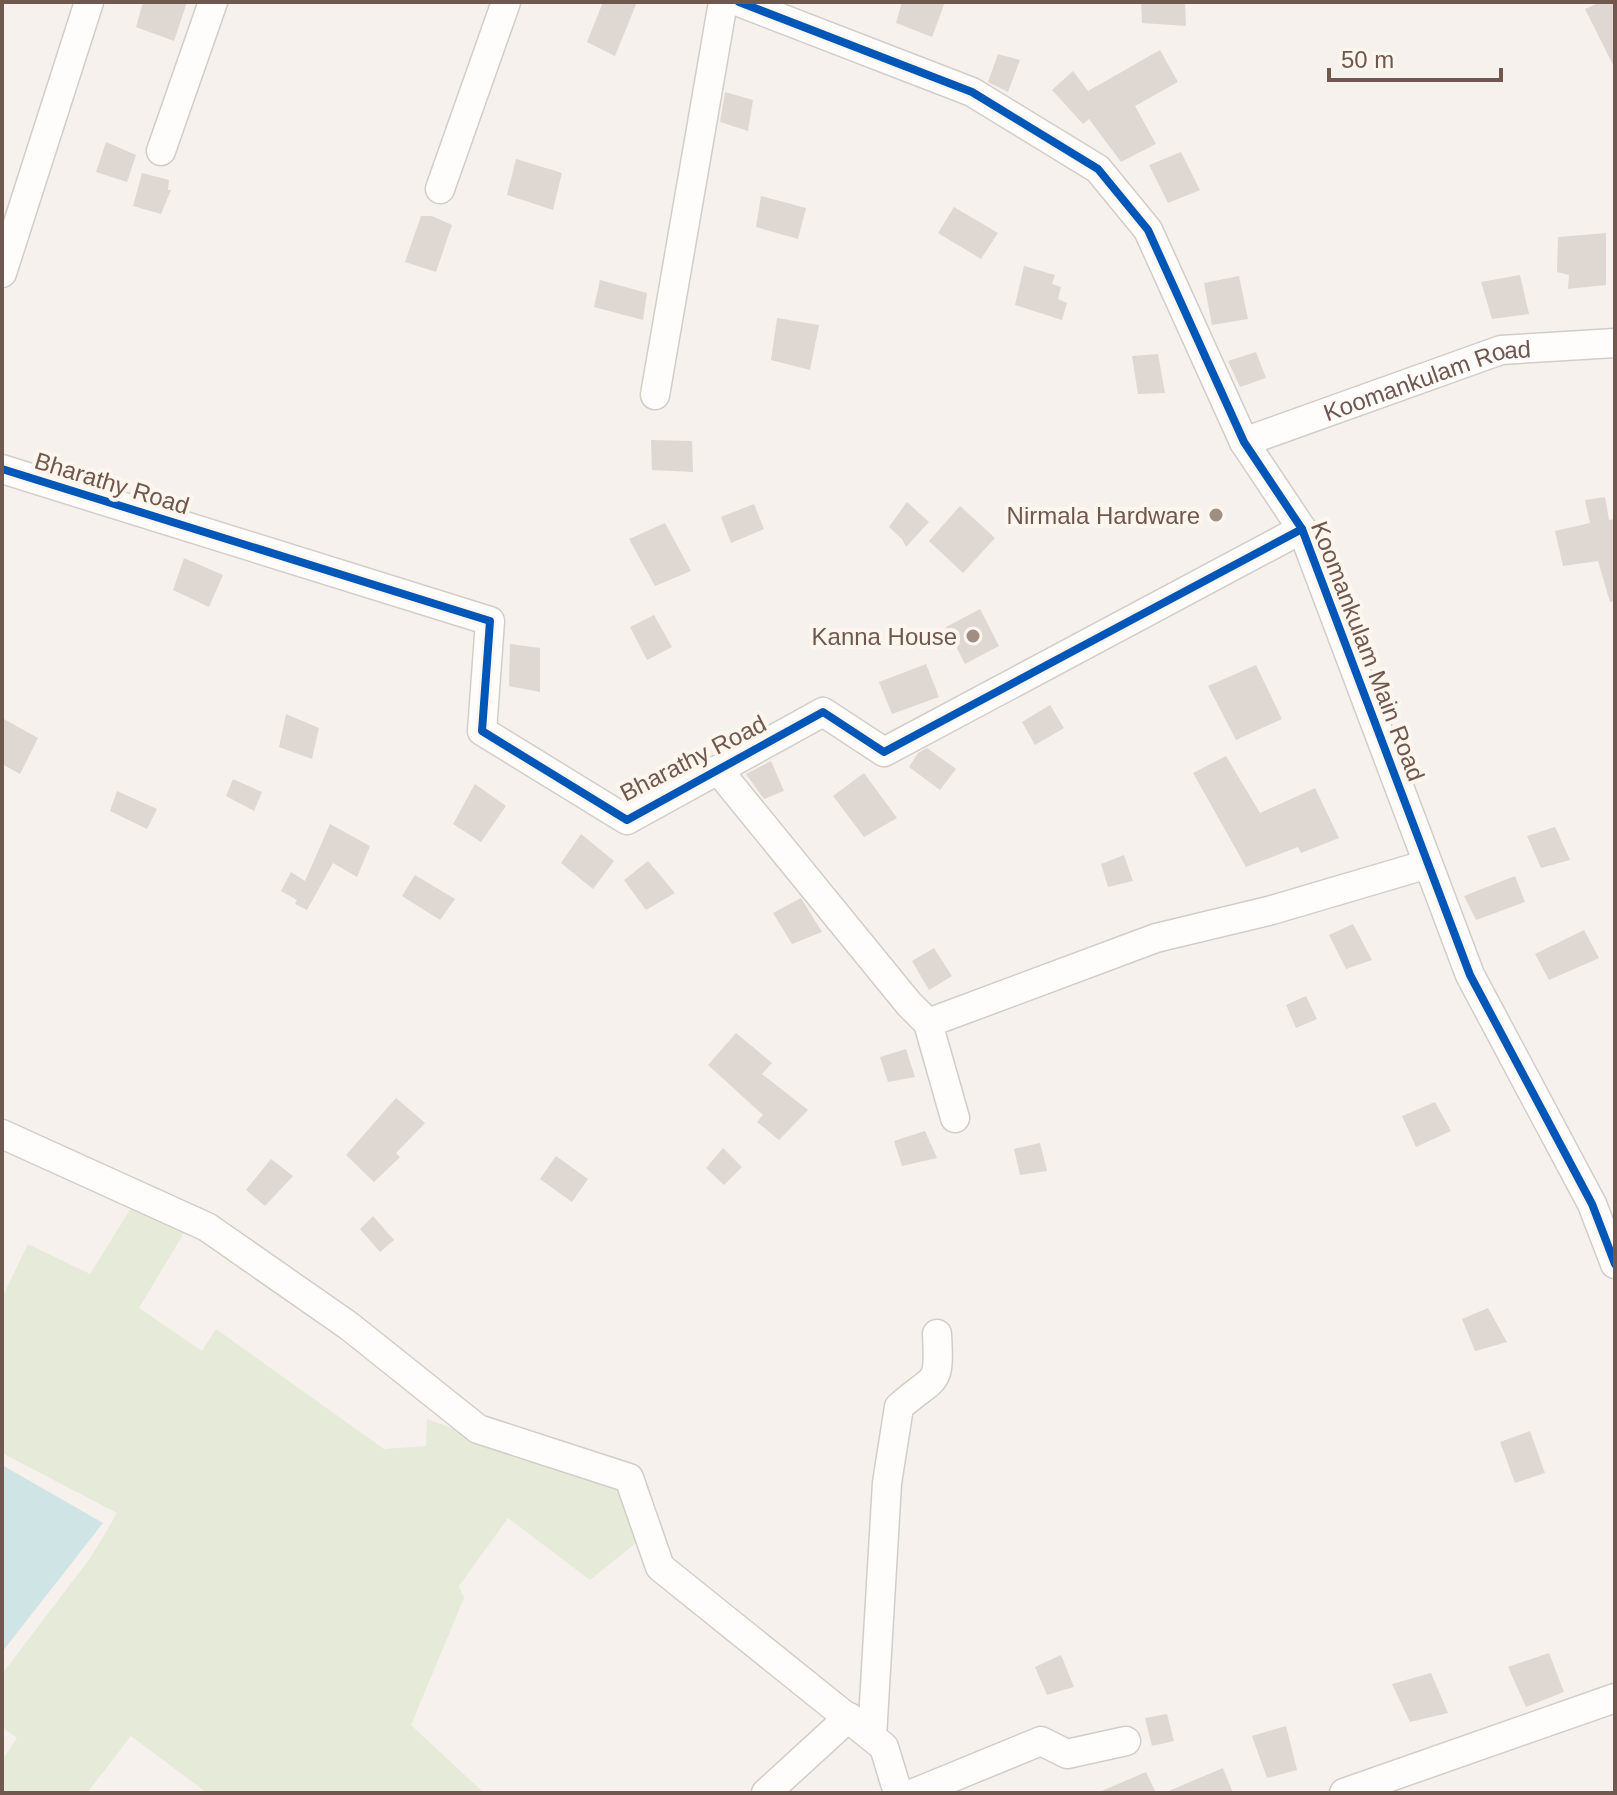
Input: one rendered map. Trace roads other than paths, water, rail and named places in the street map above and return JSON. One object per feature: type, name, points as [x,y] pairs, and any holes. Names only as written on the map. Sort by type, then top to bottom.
[{"type":"street","points":[[4,262],[89,2]]},
{"type":"street","points":[[161,151],[213,2]]},
{"type":"street","points":[[440,189],[506,2]]},
{"type":"street","points":[[655,395],[723,2]]},
{"type":"street","name":"Koomankulam Main Road","points":[[739,2],[972,92],[1098,169],[1148,230],[1244,442],[1302,529],[1470,975],[1592,1204],[1615,1264]]},
{"type":"street","name":"Koomankulam Road","points":[[1244,442],[1501,350],[1615,343]]},
{"type":"street","name":"Bharathy Road","points":[[2,469],[490,621],[482,731],[627,820],[823,712],[884,752],[1302,529]]},
{"type":"street","points":[[718,770],[909,1004],[928,1023],[955,1118]]},
{"type":"street","points":[[928,1023],[1156,938],[1272,910],[1428,864]]},
{"type":"street","points":[[2,1134],[207,1227],[349,1326],[478,1429],[629,1478],[660,1567],[884,1747],[898,1793]]},
{"type":"street","points":[[872,1737],[887,1483],[899,1407],[931,1383],[939,1369],[937,1334]]},
{"type":"street","points":[[1344,1793],[1615,1698]]},
{"type":"street","points":[[766,1793],[849,1717]]},
{"type":"street","points":[[914,1793],[1041,1741],[1067,1754],[1126,1741]]},
{"type":"place","name":"Nirmala Hardware","points":[[1216,515]]},
{"type":"place","name":"Kanna House","points":[[973,636]]}]
